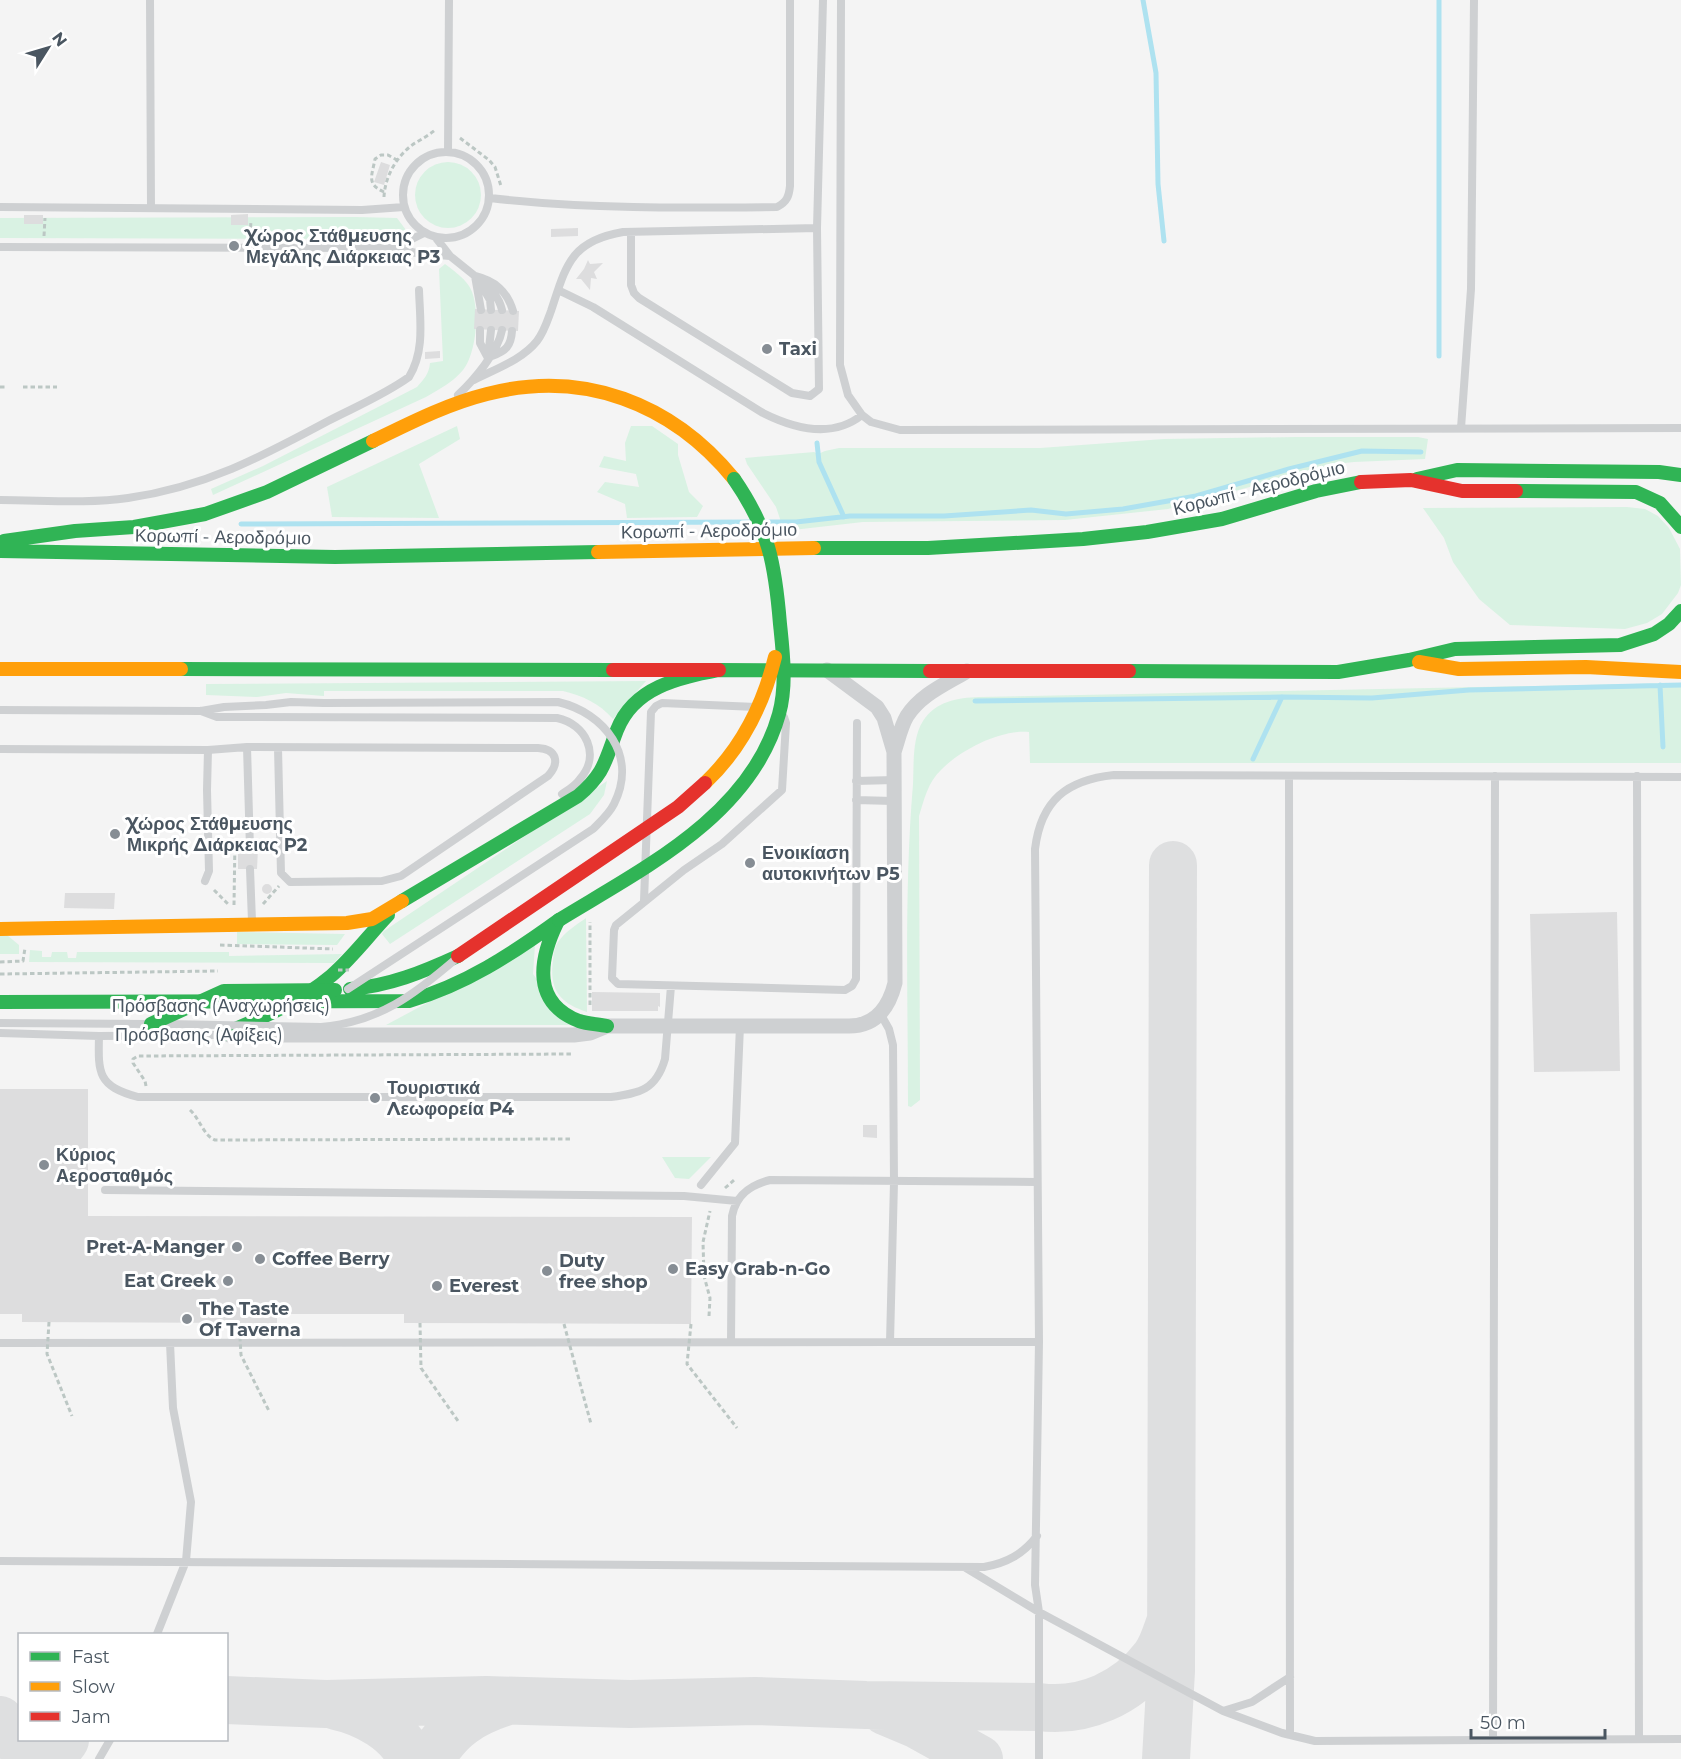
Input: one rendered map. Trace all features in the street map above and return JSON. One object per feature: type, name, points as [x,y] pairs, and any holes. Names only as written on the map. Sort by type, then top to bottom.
[{"type":"main road","points":[[0,541],[67,531],[134,527],[226,508],[282,486],[421,418],[461,403],[507,389],[555,385],[586,388],[618,396],[648,408],[676,424],[701,443],[734,479],[759,521],[770,551],[777,583],[779,615]]},
{"type":"main road","points":[[1411,480],[1457,470],[1659,472],[1681,475]]},
{"type":"main road","name":"Κορωπί - Αεροδρόμιο","points":[[0,551],[334,557],[778,548],[928,548],[1083,539],[1147,532],[1222,519],[1341,485],[1383,480],[1411,480]]},
{"type":"main road","points":[[1411,480],[1462,491],[1636,492],[1660,502],[1681,527]]},
{"type":"main road","points":[[0,669],[1338,672],[1409,660],[1455,649],[1636,643],[1661,630],[1681,611]]},
{"type":"main road","name":"Πρόσβασης (Αφίξεις)","points":[[0,1002],[408,1001],[446,990],[487,968],[680,843],[723,807],[752,772],[770,739],[779,715],[784,654],[779,615]]},
{"type":"main road","name":"Πρόσβασης (Αναχωρήσεις)","points":[[0,991],[224,991],[372,988],[420,975],[458,956],[678,807],[726,764],[750,728],[771,679],[777,647],[779,615]]},
{"type":"main road","points":[[1409,660],[1459,669],[1586,667],[1681,672]]},
{"type":"main road","points":[[0,929],[348,923],[372,919],[578,796],[594,783],[604,770],[612,752],[617,728],[635,702],[644,694],[669,681],[719,670]]},
{"type":"main road","points":[[221,1035],[296,1001],[345,963],[397,906]]},
{"type":"main road","points":[[558,921],[544,951],[542,980],[547,993],[554,1005],[579,1020],[607,1026]]},
{"type":"main road","points":[[151,1024],[224,991]]},
{"type":"street","points":[[827,670],[877,707],[884,718],[894,752],[895,983],[891,997],[880,1013]]},
{"type":"street","points":[[894,752],[906,718],[915,706],[926,695],[969,670]]},
{"type":"street","name":"Πρόσβασης (Αφίξεις)","points":[[221,1035],[574,1035],[590,1033],[607,1026],[857,1026],[874,1020],[880,1013]]},
{"type":"lane","points":[[150,0],[151,207]]},
{"type":"lane","points":[[447,152],[449,0]]},
{"type":"lane","points":[[490,198],[532,203],[662,208],[777,207],[784,203],[789,196],[790,186],[790,0]]},
{"type":"lane","points":[[631,232],[631,285],[639,298],[792,393],[810,396],[819,389],[818,228],[823,0]]},
{"type":"lane","points":[[841,0],[840,365],[848,395],[862,415],[872,422],[900,430],[1681,428]]},
{"type":"lane","points":[[1461,428],[1471,289],[1474,0]]},
{"type":"lane","points":[[447,152],[464,156],[477,166],[486,180],[490,198],[482,220],[469,232],[454,238],[436,238],[424,233],[411,221],[404,207],[402,189],[414,165],[429,155],[447,152]]},
{"type":"lane","points":[[0,207],[404,207]]},
{"type":"lane","points":[[474,380],[532,347],[545,328],[573,256],[585,244],[602,236],[631,232],[818,228]]},
{"type":"lane","points":[[394,248],[424,233]]},
{"type":"lane","points":[[436,238],[450,256],[492,289],[500,300],[502,310]]},
{"type":"lane","points":[[0,247],[394,248],[416,253],[450,256]]},
{"type":"lane","points":[[475,276],[481,310]]},
{"type":"lane","points":[[475,276],[490,300],[491,310]]},
{"type":"lane","points":[[475,276],[502,290],[509,298],[513,311]]},
{"type":"lane","points":[[0,500],[129,498],[198,483],[237,468],[284,445],[409,377],[416,365],[421,348],[419,290]]},
{"type":"lane","points":[[558,290],[593,307],[784,424],[825,430],[843,427],[862,415]]},
{"type":"lane","points":[[480,330],[480,344],[488,358]]},
{"type":"lane","points":[[488,358],[491,330]]},
{"type":"lane","points":[[421,418],[453,400],[474,380],[500,343],[502,330]]},
{"type":"lane","points":[[488,358],[503,352],[512,343],[512,331]]},
{"type":"lane","points":[[0,710],[201,711],[224,706],[291,702],[558,702],[582,710],[600,722],[612,738],[621,768],[620,783],[613,805],[593,829],[341,989]]},
{"type":"lane","points":[[644,902],[651,712],[662,703],[695,703],[733,708],[777,707],[784,715],[786,723],[782,790],[722,844],[616,925],[612,978],[618,984],[671,986],[845,990],[852,986],[856,979],[856,723]]},
{"type":"lane","points":[[201,711],[217,717],[545,718],[568,720],[583,732],[587,739],[590,754],[587,770],[574,786],[555,799],[527,825]]},
{"type":"lane","points":[[0,749],[208,750],[247,747],[538,748],[550,751],[555,763],[554,769],[548,776],[401,876],[382,881],[290,882],[281,873],[278,748]]},
{"type":"lane","points":[[247,747],[250,849]]},
{"type":"lane","points":[[205,881],[209,871],[208,750]]},
{"type":"lane","points":[[1039,1759],[1039,1611],[1035,1585],[1039,1342],[1035,849],[1040,823],[1046,811],[1063,792],[1085,779],[1114,774],[1681,777]]},
{"type":"lane","points":[[1289,776],[1290,1735]]},
{"type":"lane","points":[[1493,1740],[1495,776]]},
{"type":"lane","points":[[1637,776],[1639,1738]]},
{"type":"lane","points":[[856,781],[894,780]]},
{"type":"lane","points":[[856,800],[893,801]]},
{"type":"lane","points":[[250,869],[252,925]]},
{"type":"lane","name":"Πρόσβασης (Αναχωρήσεις)","points":[[0,1023],[321,1027],[341,1025],[372,1015],[410,996],[458,956]]},
{"type":"lane","points":[[99,1036],[99,1067],[108,1083],[123,1093],[145,1097],[620,1095],[638,1093],[647,1088],[661,1071],[665,1059],[671,986]]},
{"type":"lane","points":[[880,1013],[889,1029],[893,1045],[894,1182],[890,1342]]},
{"type":"lane","points":[[701,1185],[735,1143],[740,1026]]},
{"type":"lane","name":"Πρόσβασης (Αφίξεις)","points":[[0,1033],[99,1036],[221,1035]]},
{"type":"lane","points":[[731,1342],[732,1216],[737,1201],[751,1186],[770,1180],[1037,1182]]},
{"type":"lane","points":[[105,1190],[684,1196],[737,1201]]},
{"type":"lane","points":[[0,1343],[1039,1342]]},
{"type":"lane","points":[[158,1633],[186,1561],[191,1502],[173,1407],[170,1343]]},
{"type":"lane","points":[[0,1561],[965,1567],[1000,1564],[1026,1549],[1037,1536]]},
{"type":"lane","points":[[965,1567],[1039,1611],[1223,1711],[1290,1735],[1315,1741],[1681,1739]]},
{"type":"lane","points":[[1223,1711],[1251,1702],[1290,1677]]},
{"type":"lane","points":[[99,1759],[109,1741]]},
{"type":"path","points":[[383,208],[384,192],[397,160],[405,150],[433,132],[438,125]]},
{"type":"path","points":[[457,131],[464,142],[484,155],[495,167],[504,188]]},
{"type":"path","points":[[384,192],[375,188],[371,183],[375,159],[381,155],[388,155],[397,160]]},
{"type":"path","points":[[44,237],[45,214]]},
{"type":"path","points":[[0,387],[6,387]]},
{"type":"path","points":[[23,387],[57,387]]},
{"type":"path","points":[[205,881],[234,910]]},
{"type":"path","points":[[233,945],[340,949]]},
{"type":"path","points":[[337,970],[349,970]]},
{"type":"path","points":[[0,974],[221,971]]},
{"type":"path","points":[[145,1097],[145,1081],[133,1063],[133,1059],[138,1056],[573,1054]]},
{"type":"path","points":[[185,1109],[191,1111],[207,1136],[215,1140],[572,1139]]},
{"type":"path","points":[[710,1211],[703,1242],[704,1276],[710,1298],[710,1316]]},
{"type":"path","points":[[49,1322],[47,1354],[72,1416]]},
{"type":"path","points":[[239,1322],[241,1354],[268,1411]]},
{"type":"path","points":[[420,1323],[421,1368],[458,1421]]},
{"type":"path","points":[[564,1324],[591,1424]]},
{"type":"path","points":[[691,1324],[687,1364],[737,1428]]},
{"type":"green space","points":[[448,162],[460,165],[471,172],[478,183],[481,195],[478,207],[471,218],[460,225],[448,228],[436,225],[425,218],[418,207],[415,195],[418,183],[425,172],[436,165]]},
{"type":"green space","points":[[0,218],[397,218],[406,230],[398,239],[0,238]]},
{"type":"green space","points":[[445,264],[467,283],[475,304],[476,328],[472,352],[459,374],[426,397],[213,495],[211,489],[263,466],[417,387],[424,379],[430,363],[443,361],[439,269]]},
{"type":"green space","points":[[457,426],[460,439],[419,464],[439,518],[332,517],[327,487]]},
{"type":"green space","points":[[631,426],[652,426],[678,444],[678,455],[689,492],[703,506],[697,517],[627,518],[625,504],[597,492],[605,482],[639,487],[636,474],[599,467],[604,456],[626,461],[625,443]]},
{"type":"green space","points":[[1418,437],[1428,439],[1425,459],[1335,464],[1168,509],[1065,520],[863,522],[784,531],[776,507],[745,458],[814,452],[818,454],[839,448],[1040,448],[1164,439]]},
{"type":"green space","points":[[1627,507],[1645,509],[1658,516],[1669,528],[1680,549],[1681,585],[1678,593],[1662,614],[1647,623],[1625,629],[1510,625],[1479,599],[1453,562],[1444,538],[1423,508]]},
{"type":"green space","points":[[646,681],[613,719],[590,701],[563,691],[324,691],[324,696],[286,693],[257,697],[206,695],[206,684]]},
{"type":"green space","points":[[1681,683],[1681,763],[1030,763],[1029,732],[994,737],[970,748],[949,763],[933,780],[919,816],[920,1100],[911,1107],[908,1106],[907,904],[914,751],[919,728],[923,721],[928,714],[941,705],[963,698],[979,697]]},
{"type":"green space","points":[[607,781],[604,795],[590,814],[390,944],[382,934],[384,931]]},
{"type":"green space","points":[[586,918],[587,1012],[569,1004],[558,993],[552,970],[554,951],[558,942]]},
{"type":"green space","points":[[237,932],[345,934],[337,945],[237,944]]},
{"type":"green space","points":[[0,935],[7,935],[19,945],[19,954],[0,954]]},
{"type":"green space","points":[[535,945],[533,974],[570,1025],[386,1025]]},
{"type":"green space","points":[[30,950],[42,951],[42,957],[51,957],[52,952],[67,952],[68,958],[76,958],[77,952],[229,952],[229,956],[342,954],[334,963],[29,962]]},
{"type":"green space","points":[[662,1157],[711,1157],[689,1179],[675,1178]]},
{"type":"building","points":[[381,162],[390,165],[384,185],[374,182]]},
{"type":"building","points":[[248,214],[248,225],[231,225],[231,215]]},
{"type":"building","points":[[24,215],[43,215],[43,224],[24,224]]},
{"type":"building","points":[[578,228],[578,236],[551,237],[551,229]]},
{"type":"building","points":[[588,260],[590,264],[603,263],[594,272],[597,279],[591,278],[590,290],[581,279],[576,279]]},
{"type":"building","points":[[475,309],[519,311],[518,331],[474,329]]},
{"type":"building","points":[[440,351],[440,358],[425,359],[425,352]]},
{"type":"building","points":[[238,848],[258,849],[257,869],[238,869]]},
{"type":"building","points":[[267,884],[272,889],[267,894],[262,889]]},
{"type":"building","points":[[65,893],[115,893],[114,909],[64,908]]},
{"type":"building","points":[[1617,912],[1620,1071],[1534,1072],[1530,914]]},
{"type":"building","points":[[592,992],[660,993],[660,1007],[658,1006],[658,1011],[592,1011]]},
{"type":"building","name":"Κύριος Αεροσταθμός","points":[[0,1089],[88,1089],[88,1216],[692,1217],[691,1324],[404,1323],[404,1314],[277,1314],[277,1323],[22,1322],[22,1314],[0,1314]]},
{"type":"building","points":[[863,1125],[877,1125],[877,1138],[863,1137]]},
{"type":"waterway","points":[[1143,0],[1156,73],[1158,184],[1164,241]]},
{"type":"waterway","points":[[1439,0],[1439,356]]},
{"type":"waterway","points":[[817,443],[819,462],[844,517]]},
{"type":"waterway","points":[[765,522],[796,522],[850,516],[944,516],[1031,510],[1066,514],[1123,509],[1196,496],[1362,451],[1421,452]]},
{"type":"waterway","points":[[241,524],[753,522]]},
{"type":"waterway","points":[[1660,685],[1663,747]]},
{"type":"waterway","points":[[975,701],[1372,698],[1469,690],[1681,685]]},
{"type":"waterway","points":[[1253,759],[1282,697]]},
{"type":"taxiway","points":[[1166,1759],[1171,1671],[1173,865]]},
{"type":"taxiway","points":[[228,1700],[326,1704],[486,1700],[630,1704],[755,1701],[866,1705],[1072,1707],[1104,1698],[1132,1681],[1157,1653],[1170,1623]]},
{"type":"taxiway","points":[[431,1759],[445,1738],[471,1716],[505,1702]]},
{"type":"taxiway","points":[[336,1706],[358,1713],[380,1724],[399,1740],[411,1759]]},
{"type":"taxiway","points":[[885,1711],[916,1724],[979,1759]]},
{"type":"taxiway","points":[[0,1720],[16,1738],[28,1759]]},
{"type":"taxiway","points":[[51,1759],[64,1741]]},
{"type":"traffic: fast","points":[[4,541],[75,531],[134,527],[205,514],[267,492],[373,441]]},
{"type":"traffic: fast","points":[[1417,479],[1457,470],[1659,472],[1681,475]]},
{"type":"traffic: fast","points":[[559,920],[624,881],[690,836],[719,811],[744,782],[765,750],[779,714],[784,680],[776,583],[763,531],[734,479]]},
{"type":"traffic: fast","points":[[814,548],[928,548],[1083,539],[1147,532],[1222,519],[1316,491],[1361,482]]},
{"type":"traffic: fast","points":[[1516,491],[1636,492],[1660,503],[1681,527]]},
{"type":"traffic: fast","points":[[0,551],[335,557],[598,552]]},
{"type":"traffic: fast","points":[[1129,671],[1338,672],[1409,660],[1455,649],[1620,645],[1654,634],[1669,624],[1681,611]]},
{"type":"traffic: fast","points":[[181,669],[613,670]]},
{"type":"traffic: fast","points":[[402,901],[578,796],[599,773],[625,715],[646,694],[659,687],[673,681],[719,670],[930,671]]},
{"type":"traffic: fast","points":[[221,1035],[278,1010],[319,986],[346,962],[388,915]]},
{"type":"traffic: fast","points":[[0,1002],[409,1001],[469,977],[524,945],[559,920]]},
{"type":"traffic: fast","points":[[557,923],[546,951],[544,979],[547,992],[553,1003],[564,1013],[579,1021],[607,1026]]},
{"type":"traffic: fast","points":[[350,989],[378,985],[406,977],[458,956]]},
{"type":"traffic: fast","points":[[151,1024],[224,991],[335,990]]},
{"type":"traffic: slow","points":[[373,441],[429,414],[472,398],[523,387],[557,386],[591,390],[623,399],[654,412],[683,430],[710,453],[734,479]]},
{"type":"traffic: slow","points":[[598,552],[814,548]]},
{"type":"traffic: slow","points":[[705,783],[730,755],[749,725],[764,692],[775,657]]},
{"type":"traffic: slow","points":[[1419,662],[1459,669],[1586,667],[1681,672]]},
{"type":"traffic: slow","points":[[0,669],[181,669]]},
{"type":"traffic: slow","points":[[0,929],[347,923],[372,919],[402,901]]},
{"type":"traffic: jam","points":[[1361,482],[1411,480],[1462,491],[1516,491]]},
{"type":"traffic: jam","points":[[613,670],[719,670]]},
{"type":"traffic: jam","points":[[930,671],[1129,671]]},
{"type":"traffic: jam","points":[[458,956],[678,807],[705,783]]},
{"type":"place","name":"Χώρος Στάθμευσης Μεγάλης Διάρκειας P3","points":[[234,246]]},
{"type":"place","name":"Taxi","points":[[767,349]]},
{"type":"place","name":"Χώρος Στάθμευσης Μικρής Διάρκειας P2","points":[[115,834]]},
{"type":"place","name":"Ενοικίαση αυτοκινήτων P5","points":[[750,863]]},
{"type":"place","name":"Τουριστικά Λεωφορεία P4","points":[[375,1098]]},
{"type":"place","name":"Κύριος Αεροσταθμός","points":[[44,1165]]},
{"type":"place","name":"Pret-A-Manger","points":[[237,1247]]},
{"type":"place","name":"Coffee Berry","points":[[260,1259]]},
{"type":"place","name":"Easy Grab-n-Go","points":[[673,1269]]},
{"type":"place","name":"Duty free shop","points":[[547,1271]]},
{"type":"place","name":"Eat Greek","points":[[228,1281]]},
{"type":"place","name":"Everest","points":[[437,1286]]},
{"type":"place","name":"The Taste Of Taverna","points":[[187,1319]]}]
